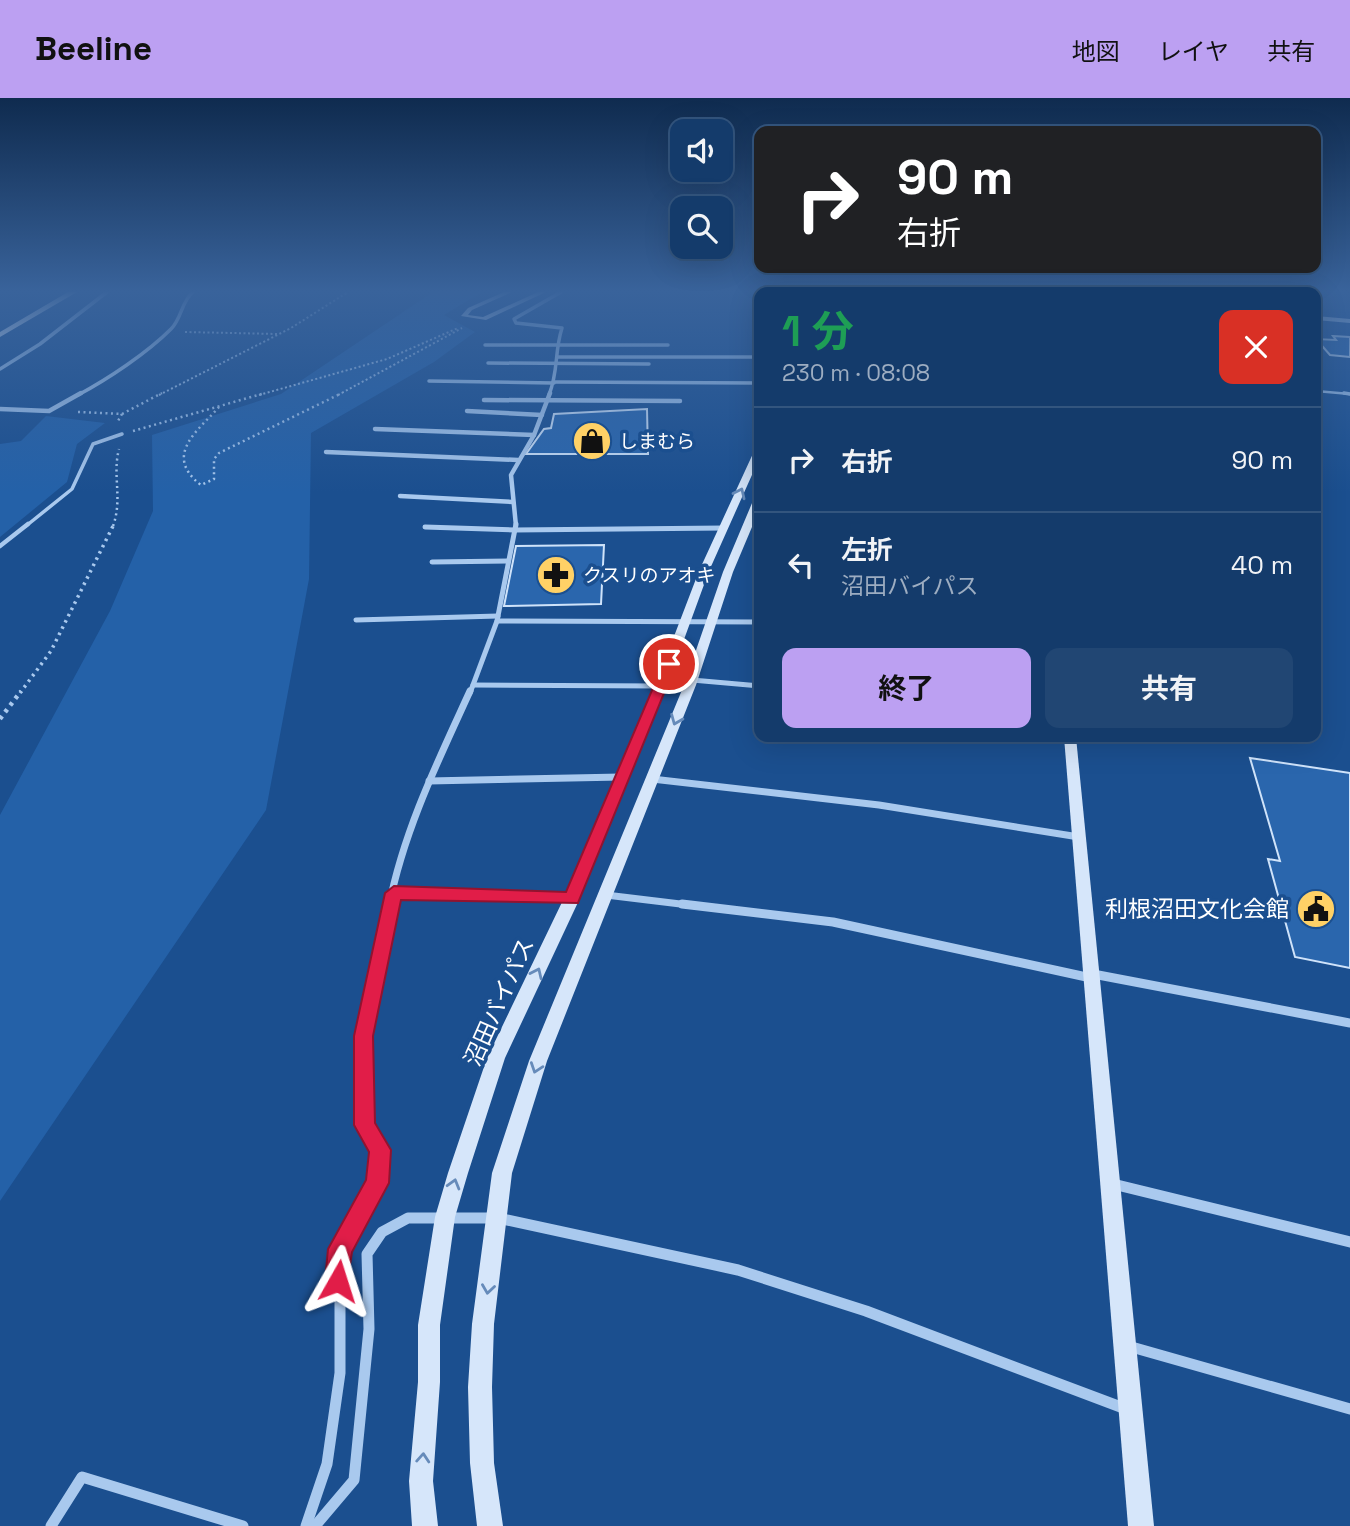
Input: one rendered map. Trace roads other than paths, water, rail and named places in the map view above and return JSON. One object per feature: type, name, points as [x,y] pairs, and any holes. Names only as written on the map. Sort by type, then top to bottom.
[{"type":"street","points":[[0,369],[17,359]]},
{"type":"street","points":[[0,410],[49,411],[97,385],[132,359]]},
{"type":"street","points":[[488,363],[677,359]]},
{"type":"street","points":[[557,361],[649,364]]},
{"type":"street","points":[[306,1526],[327,1464],[340,1373],[340,1249],[377,1183],[380,1150],[365,1125],[363,1036],[394,893],[398,862],[429,781],[473,685],[498,618],[517,518],[511,475],[534,435],[554,383],[557,361]]},
{"type":"street","points":[[429,381],[754,383]]},
{"type":"street","points":[[484,400],[680,401]]},
{"type":"street","points":[[467,411],[542,415]]},
{"type":"street","points":[[375,429],[534,435]]},
{"type":"street","points":[[326,452],[518,460]]},
{"type":"street","name":"沼田バイパス","points":[[425,1526],[421,1480],[429,1382],[429,1325],[445,1217],[496,1058],[572,898],[754,460]]},
{"type":"street","points":[[400,496],[513,502]]},
{"type":"street","points":[[490,1526],[482,1463],[480,1387],[483,1324],[502,1172],[538,1061],[692,680],[754,512]]},
{"type":"street","points":[[425,527],[514,530],[724,528]]},
{"type":"street","points":[[432,562],[508,561]]},
{"type":"street","points":[[356,620],[498,618],[754,622]]},
{"type":"street","points":[[692,680],[754,685]]},
{"type":"street","points":[[473,685],[661,686]]},
{"type":"street","points":[[1070,742],[1141,1526]]},
{"type":"street","points":[[429,781],[621,777]]},
{"type":"street","points":[[652,779],[879,805],[1079,837]]},
{"type":"street","points":[[394,893],[572,898]]},
{"type":"street","points":[[606,895],[833,922],[1092,976],[1350,1023]]},
{"type":"street","points":[[1110,1184],[1350,1242]]},
{"type":"street","points":[[315,1526],[354,1480],[369,1329],[367,1254],[383,1232],[408,1218],[498,1218],[738,1270],[866,1311],[1132,1411]]},
{"type":"street","points":[[1126,1346],[1350,1409]]},
{"type":"street","points":[[51,1526],[82,1477],[243,1526]]},
{"type":"lane","points":[[1321,391],[1350,394]]},
{"type":"lane","points":[[0,546],[72,489],[93,444],[122,434]]},
{"type":"place","name":"しまむら","points":[[592,441]]},
{"type":"place","name":"クスリのアオキ","points":[[556,575]]},
{"type":"place","name":"利根沼田文化会館","points":[[1316,909]]}]
